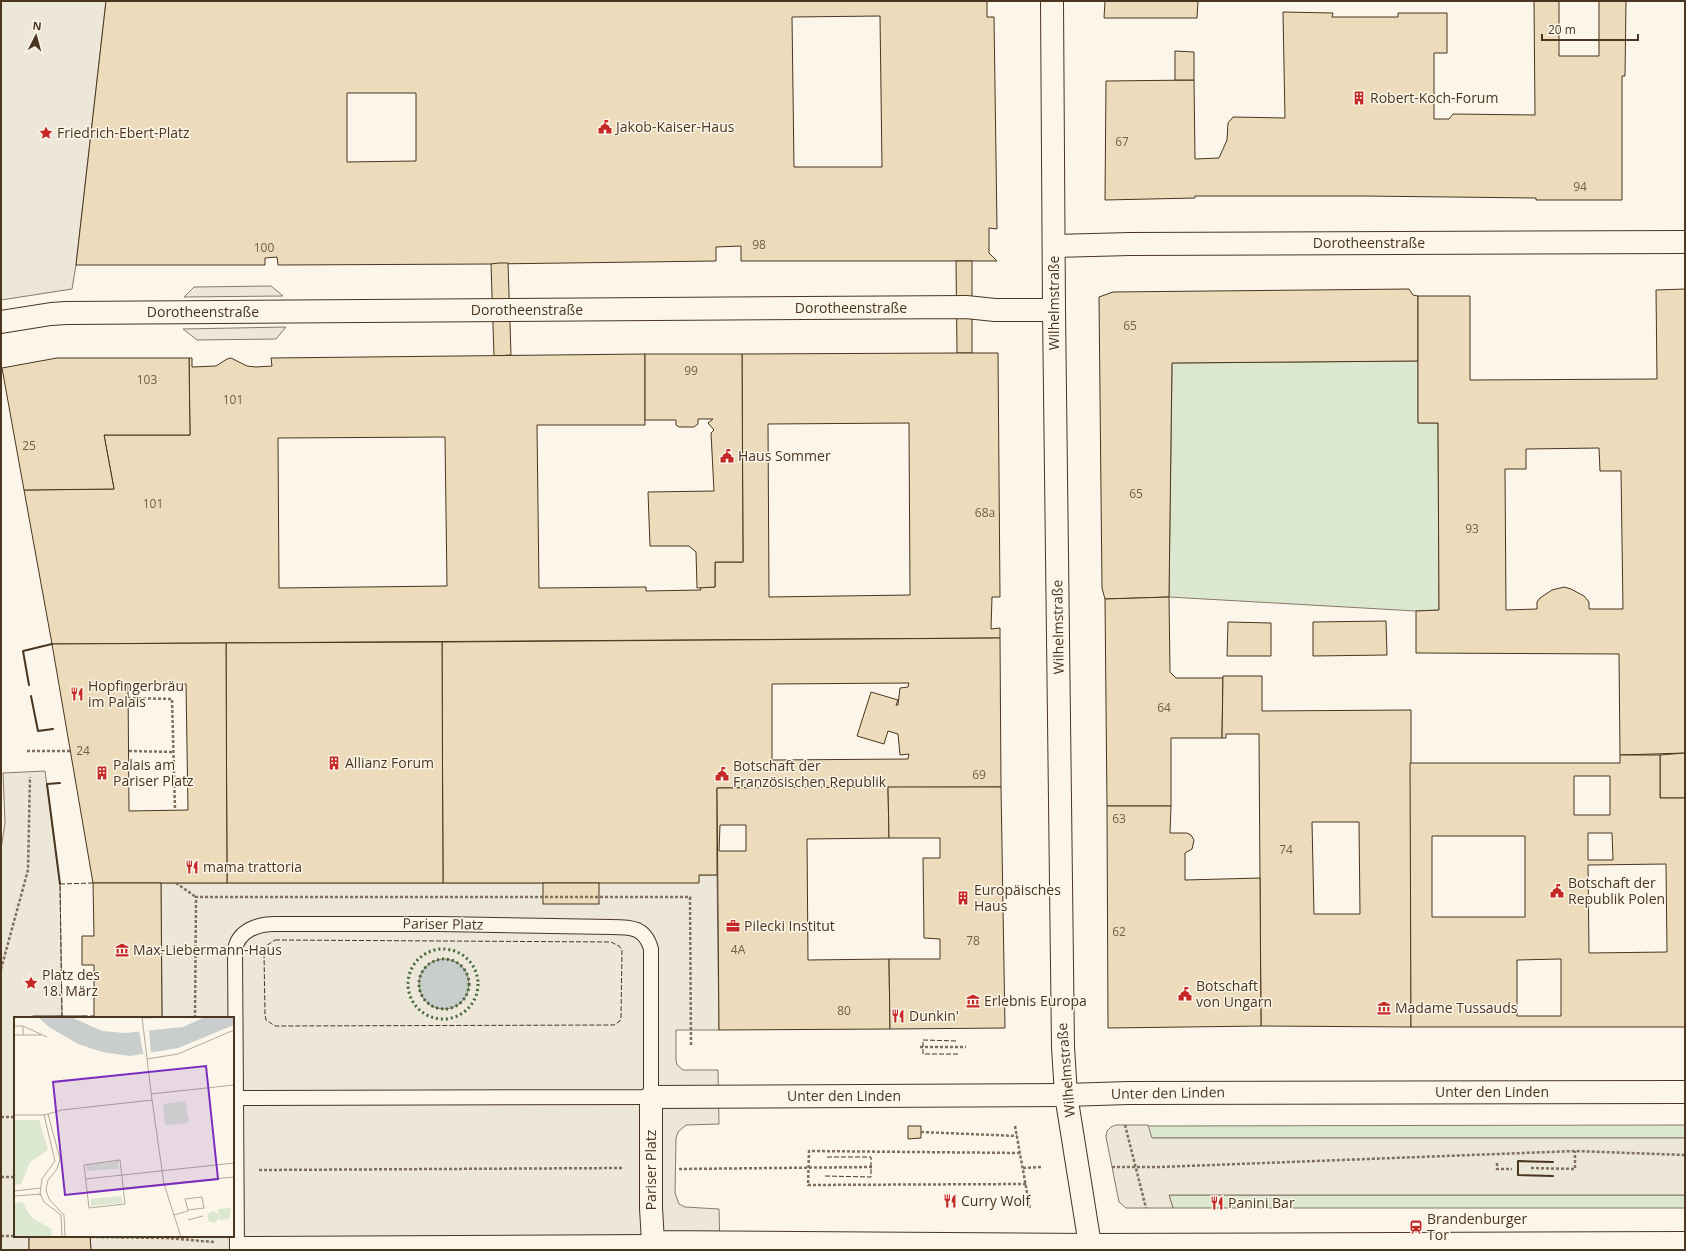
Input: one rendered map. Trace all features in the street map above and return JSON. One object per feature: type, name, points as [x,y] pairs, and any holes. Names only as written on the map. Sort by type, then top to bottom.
[{"type":"main road","name":"Wilhelmstraße","points":[[1052,1],[1062,1012],[1066,1095],[1091,1247]]},
{"type":"main road","name":"Dorotheenstraße","points":[[1054,246],[1138,244],[1685,242]]},
{"type":"main road","name":"Dorotheenstraße","points":[[1,322],[51,314],[74,313],[958,307],[995,310],[1054,310]]},
{"type":"main road","name":"Unter den Linden","points":[[651,1098],[1066,1095],[1128,1093],[1685,1092]]},
{"type":"main road","name":"Pariser Platz","points":[[651,1098],[651,1208],[653,1246]]},
{"type":"main road","points":[[653,1246],[1091,1247],[1685,1243]]},
{"type":"lane","name":"Pariser Platz","points":[[237,1247],[235,949],[237,943],[246,932],[255,927],[264,924],[440,924],[611,927],[638,929],[649,940],[651,949],[651,1098]]},
{"type":"lane","points":[[236,1098],[651,1098]]},
{"type":"lane","points":[[237,1247],[653,1246]]},
{"type":"path","points":[[128,698],[172,699],[175,810]]},
{"type":"path","points":[[27,751],[70,751]]},
{"type":"path","points":[[129,751],[174,752]]},
{"type":"path","points":[[1,969],[28,870],[30,777]]},
{"type":"path","points":[[176,883],[196,897]]},
{"type":"path","points":[[920,1047],[966,1047]]},
{"type":"path","points":[[1,1117],[14,1117]]},
{"type":"path","points":[[1125,1125],[1146,1208]]},
{"type":"path","points":[[1015,1126],[1030,1209]]},
{"type":"path","points":[[921,1132],[1017,1136]]},
{"type":"path","points":[[1020,1153],[809,1151],[808,1185],[1026,1184]]},
{"type":"path","points":[[1531,1168],[1574,1169],[1575,1152]]},
{"type":"path","points":[[1112,1167],[1575,1152],[1685,1155]]},
{"type":"path","points":[[1497,1163],[1498,1169],[1512,1169]]},
{"type":"path","points":[[675,1169],[872,1167]]},
{"type":"path","points":[[1023,1168],[1043,1167]]},
{"type":"path","points":[[237,1171],[626,1168]]},
{"type":"path","points":[[1,1177],[14,1177]]},
{"type":"path","points":[[1,1236],[14,1236]]},
{"type":"path","points":[[90,1237],[167,1238],[237,1247]]},
{"type":"green space","points":[[1418,361],[1418,423],[1438,423],[1439,610],[1416,611],[1169,597],[1172,363]]},
{"type":"green space","points":[[1685,1125],[1685,1138],[1151,1138],[1148,1126]]},
{"type":"green space","points":[[1169,1195],[1685,1195],[1685,1208],[1173,1208]]},
{"type":"shaded area","name":"Friedrich-Ebert-Platz","points":[[1,1],[106,1],[72,289],[1,300]]},
{"type":"shaded area","points":[[271,286],[283,296],[184,297],[194,287]]},
{"type":"shaded area","points":[[286,327],[276,339],[197,340],[183,329]]},
{"type":"shaded area","name":"Platz des 18. März","points":[[45,771],[60,884],[62,1016],[14,1017],[14,1237],[29,1237],[29,1250],[1,1250],[1,849],[5,823],[3,773]]},
{"type":"shaded area","points":[[717,875],[719,1030],[676,1030],[676,1060],[677,1065],[683,1070],[718,1070],[719,1124],[686,1125],[678,1132],[676,1138],[675,1193],[679,1204],[685,1207],[719,1209],[720,1250],[91,1250],[90,1237],[234,1237],[234,1017],[162,1017],[161,883],[543,883]]},
{"type":"shaded area","points":[[444,959],[453,961],[464,970],[469,984],[467,993],[458,1004],[444,1009],[435,1007],[424,998],[419,984],[421,975],[430,964]]},
{"type":"shaded area","points":[[1116,1125],[1148,1125],[1152,1138],[1685,1138],[1685,1195],[1169,1195],[1173,1208],[1126,1208],[1119,1202],[1106,1137],[1107,1131]]},
{"type":"building","name":"Jakob-Kaiser-Haus","points":[[106,1],[987,1],[987,17],[994,17],[997,229],[989,228],[989,253],[997,261],[741,261],[741,246],[716,247],[716,261],[278,265],[277,257],[265,258],[265,265],[76,265]],"holes":[[[880,16],[882,167],[794,167],[792,17]],[[347,93],[416,93],[416,161],[347,162]]]},
{"type":"building","points":[[1105,1],[1198,1],[1197,18],[1104,18]]},
{"type":"building","name":"Robert-Koch-Forum","points":[[1534,1],[1559,1],[1559,56],[1599,56],[1599,1],[1626,1],[1625,76],[1622,76],[1622,200],[1536,200],[1536,198],[1363,196],[1195,196],[1195,198],[1105,200],[1106,81],[1194,80],[1195,159],[1219,158],[1227,140],[1228,123],[1233,117],[1285,118],[1283,12],[1333,13],[1332,17],[1398,17],[1398,13],[1447,13],[1447,53],[1434,53],[1434,119],[1449,119],[1453,114],[1535,115]]},
{"type":"building","points":[[1175,51],[1194,52],[1194,80],[1175,80]]},
{"type":"building","points":[[956,261],[972,261],[972,353],[957,353]]},
{"type":"building","points":[[508,263],[511,355],[494,356],[491,264]]},
{"type":"building","points":[[1409,289],[1413,295],[1418,296],[1418,361],[1172,363],[1169,597],[1105,599],[1102,588],[1099,297],[1113,292]]},
{"type":"building","points":[[1685,289],[1685,753],[1620,755],[1619,654],[1416,653],[1416,611],[1439,610],[1438,423],[1418,423],[1418,296],[1470,296],[1470,380],[1657,379],[1656,290]],"holes":[[[1599,448],[1600,471],[1621,471],[1623,609],[1589,609],[1589,602],[1584,596],[1564,587],[1552,590],[1540,598],[1537,602],[1537,609],[1506,610],[1505,469],[1526,469],[1526,449]]]},
{"type":"building","points":[[998,353],[1000,597],[992,597],[991,629],[1000,628],[1000,638],[52,644],[24,490],[114,489],[104,435],[190,435],[189,358],[192,358],[192,367],[216,366],[231,358],[247,366],[256,367],[272,366],[271,358],[645,354],[645,425],[537,425],[539,588],[646,587],[646,591],[701,590],[700,587],[715,587],[715,562],[743,562],[742,354]],"holes":[[[909,423],[910,595],[769,597],[768,424]],[[445,437],[447,586],[279,588],[278,438]]]},
{"type":"building","name":"Haus Sommer","points":[[645,354],[742,354],[743,562],[715,562],[715,587],[697,588],[696,552],[689,546],[650,546],[648,492],[714,491],[711,433],[714,430],[708,423],[713,419],[698,419],[698,424],[694,427],[679,427],[676,425],[676,420],[645,420]]},
{"type":"building","points":[[57,358],[189,358],[190,435],[104,435],[114,489],[24,490],[2,368]]},
{"type":"building","points":[[1169,597],[1170,672],[1176,678],[1223,678],[1222,738],[1171,738],[1171,806],[1107,806],[1105,599]]},
{"type":"building","points":[[1386,621],[1387,655],[1313,656],[1313,622]]},
{"type":"building","points":[[1228,622],[1271,623],[1271,656],[1227,656]]},
{"type":"building","name":"Botschaft der Französischen Republik","points":[[1000,638],[1001,787],[717,788],[717,875],[699,875],[699,883],[443,883],[442,642]],"holes":[[[909,683],[908,687],[900,688],[898,705],[896,705],[898,700],[871,692],[857,736],[884,744],[888,731],[898,734],[900,755],[909,754],[908,759],[772,760],[772,684]]]},
{"type":"building","name":"Allianz Forum","points":[[442,642],[443,883],[227,883],[226,643]]},
{"type":"building","name":"Palais am Pariser Platz","points":[[226,643],[227,883],[93,883],[52,644]],"holes":[[[186,684],[188,810],[129,811],[128,685]]]},
{"type":"building","points":[[1223,676],[1262,676],[1262,711],[1411,710],[1411,1027],[1261,1026],[1259,734],[1226,734],[1226,738],[1222,738]],"holes":[[[1312,822],[1359,822],[1360,914],[1314,914]]]},
{"type":"building","points":[[1685,753],[1685,798],[1660,798],[1660,755]]},
{"type":"building","name":"Botschaft der Republik Polen","points":[[1620,755],[1660,755],[1660,798],[1685,798],[1685,1027],[1411,1027],[1410,763],[1620,763]],"holes":[[[1574,776],[1610,776],[1610,815],[1574,815]],[[1588,833],[1612,833],[1613,860],[1588,860]],[[1432,836],[1525,836],[1525,917],[1432,917]],[[1666,864],[1667,952],[1589,953],[1588,865]],[[1561,959],[1561,1016],[1517,1016],[1517,960]]]},
{"type":"building","points":[[888,787],[889,838],[807,839],[808,960],[889,959],[890,1029],[719,1030],[717,788]],"holes":[[[720,825],[746,825],[746,851],[719,851]]]},
{"type":"building","name":"Europäisches Haus","points":[[888,787],[1001,787],[1005,1028],[890,1029],[889,959],[940,959],[940,939],[924,938],[923,858],[940,858],[940,838],[889,838]]},
{"type":"building","points":[[1107,806],[1171,806],[1170,833],[1187,833],[1191,835],[1194,840],[1192,849],[1185,853],[1185,880],[1260,878],[1261,1026],[1108,1028]]},
{"type":"building","name":"Max-Liebermann-Haus","points":[[93,883],[161,883],[162,1017],[94,1017],[94,965],[82,965],[82,936],[94,936]]},
{"type":"building","points":[[543,883],[599,883],[599,904],[543,904]]},
{"type":"building","points":[[33,1016],[85,1016],[85,1017]]},
{"type":"building","points":[[908,1126],[921,1126],[921,1138],[908,1139]]},
{"type":"building","points":[[29,1237],[90,1237],[91,1250],[29,1250]]},
{"type":"hedge","points":[[443,949],[456,952],[468,959],[475,971],[478,984],[475,997],[468,1009],[456,1016],[443,1019],[430,1016],[418,1009],[411,997],[408,984],[411,971],[418,959],[430,952],[443,949]]},
{"type":"hedge","points":[[444,959],[453,961],[464,970],[469,984],[467,993],[458,1004],[444,1009],[435,1007],[424,998],[419,984],[421,975],[430,964],[444,959]]},
{"type":"fence","points":[[63,1016],[60,884],[93,883]]},
{"type":"fence","points":[[275,940],[611,942],[619,946],[622,950],[621,1017],[620,1021],[614,1025],[275,1026],[266,1020],[265,1015],[264,952],[266,946],[275,940]]},
{"type":"fence","points":[[83,1016],[94,1016]]},
{"type":"fence","points":[[958,1041],[923,1040],[923,1054],[958,1054]]},
{"type":"fence","points":[[825,1157],[871,1157],[871,1177],[825,1176]]},
{"type":"wall","points":[[29,685],[23,651],[52,644]]},
{"type":"wall","points":[[31,696],[38,731],[53,729]]},
{"type":"wall","points":[[60,783],[47,784],[60,884]]},
{"type":"wall","points":[[1553,1162],[1518,1161],[1518,1175],[1553,1176]]},
{"type":"place","name":"Robert-Koch-Forum","points":[[1359,98]]},
{"type":"place","name":"Jakob-Kaiser-Haus","points":[[605,127]]},
{"type":"place","name":"Friedrich-Ebert-Platz","points":[[46,133]]},
{"type":"place","name":"Haus Sommer","points":[[727,456]]},
{"type":"place","name":"Hopfingerbräu im Palais","points":[[77,694]]},
{"type":"place","name":"Allianz Forum","points":[[334,763]]},
{"type":"place","name":"Palais am Pariser Platz","points":[[102,773]]},
{"type":"place","name":"Botschaft der Französischen Republik","points":[[722,774]]},
{"type":"place","name":"mama trattoria","points":[[192,867]]},
{"type":"place","name":"Botschaft der Republik Polen","points":[[1557,891]]},
{"type":"place","name":"Europäisches Haus","points":[[963,898]]},
{"type":"place","name":"Pilecki Institut","points":[[733,926]]},
{"type":"place","name":"Max-Liebermann-Haus","points":[[122,950]]},
{"type":"place","name":"Platz des 18. März","points":[[31,983]]},
{"type":"place","name":"Botschaft von Ungarn","points":[[1185,994]]},
{"type":"place","name":"Erlebnis Europa","points":[[973,1001]]},
{"type":"place","name":"Madame Tussauds","points":[[1384,1008]]},
{"type":"place","name":"Dunkin'","points":[[898,1016]]},
{"type":"place","name":"Curry Wolf","points":[[950,1201]]},
{"type":"place","name":"Panini Bar","points":[[1217,1203]]},
{"type":"place","name":"Brandenburger Tor","points":[[1416,1227]]}]
